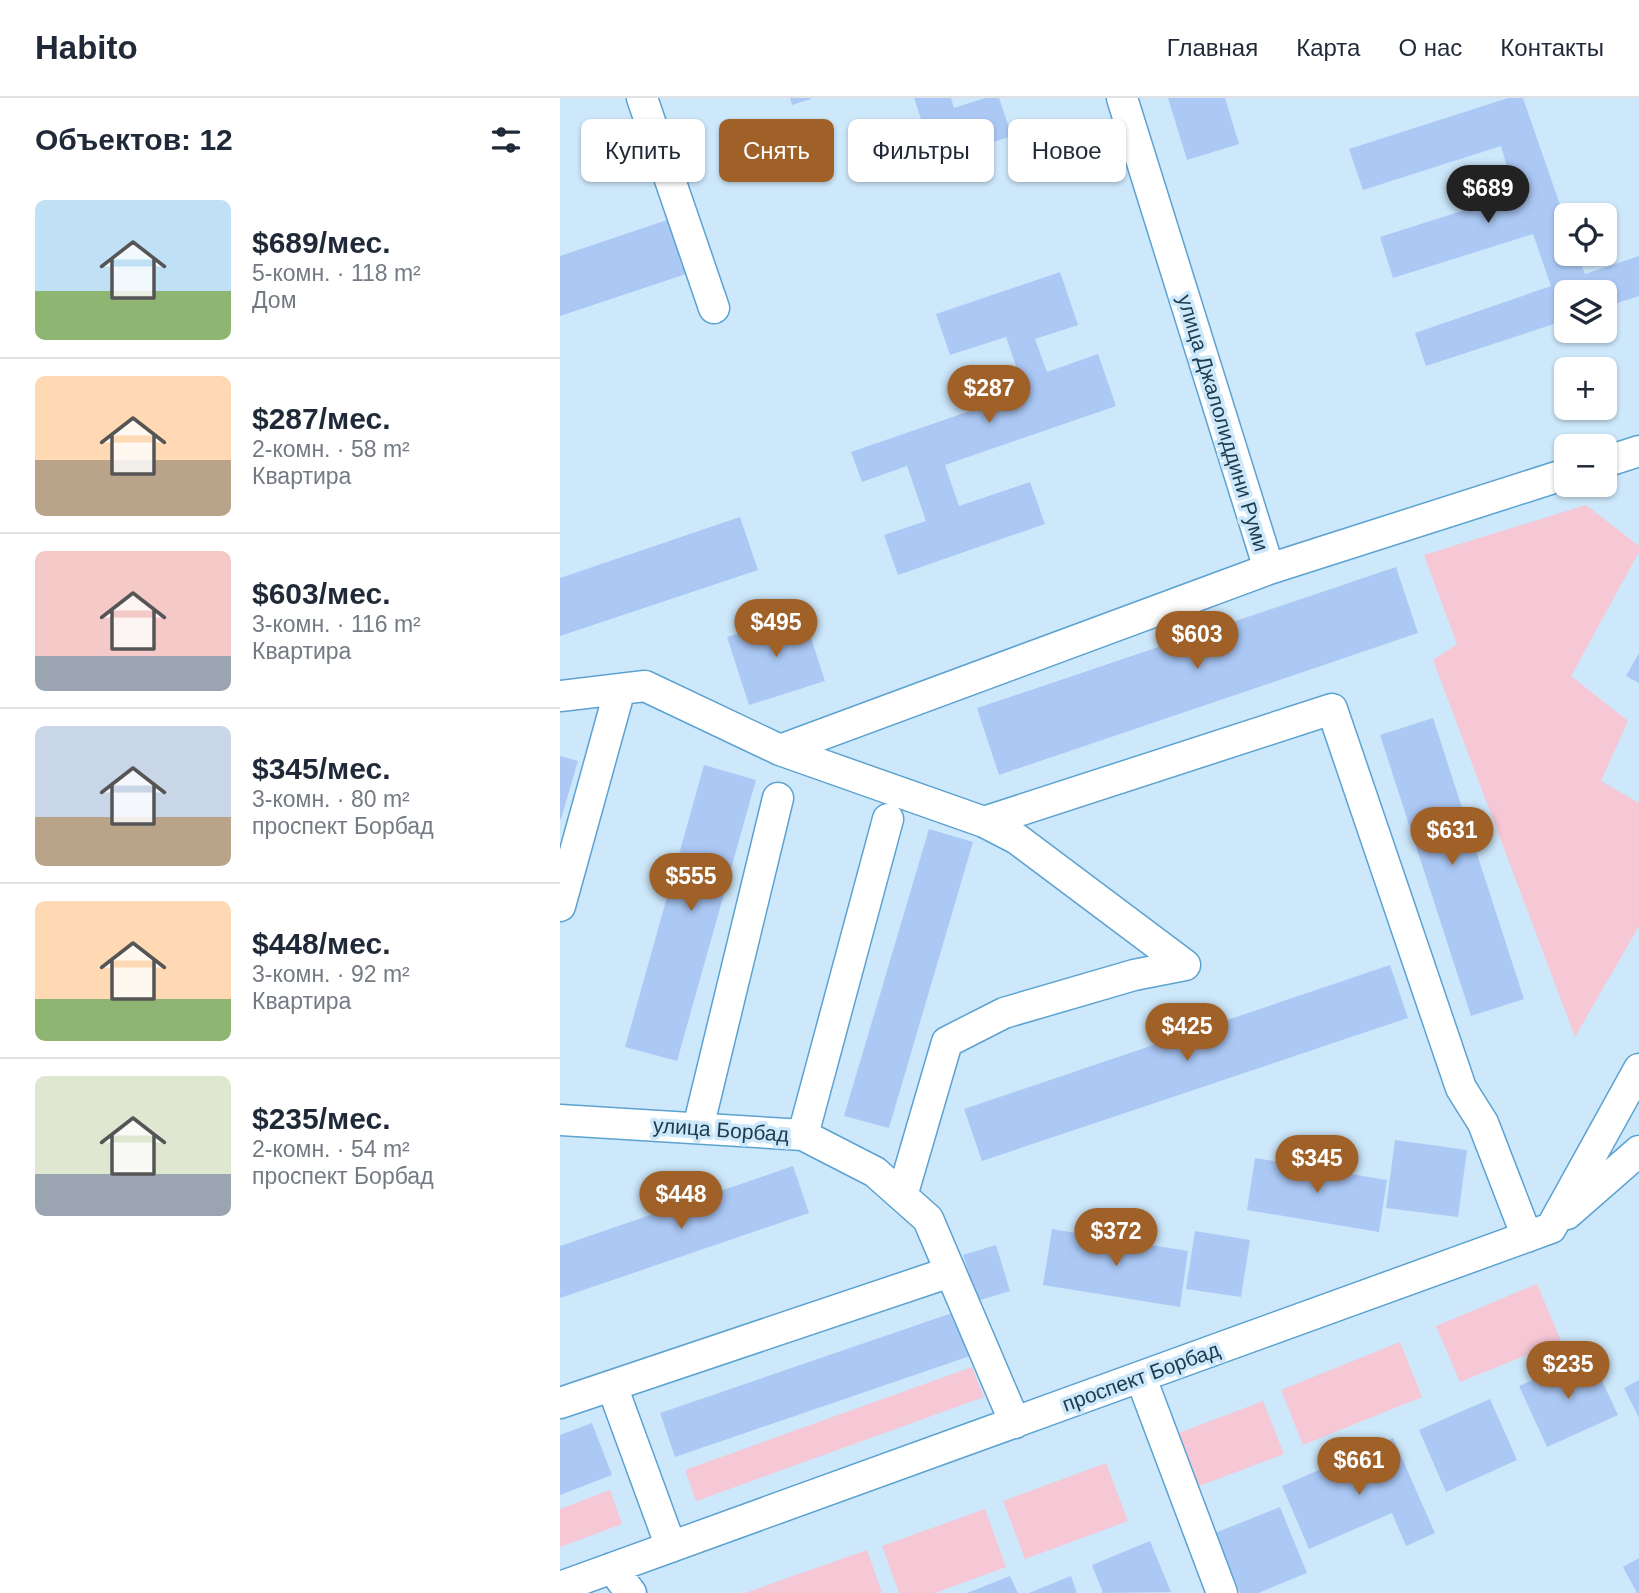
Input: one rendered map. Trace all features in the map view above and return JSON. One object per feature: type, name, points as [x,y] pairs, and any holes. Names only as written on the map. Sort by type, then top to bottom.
[{"type":"street","points":[[642,98],[714,308]]},
{"type":"street","name":"улица Джалолиддини Руми","points":[[1122,98],[1269,569],[1554,478]]},
{"type":"street","points":[[1617,458],[1639,451]]},
{"type":"street","points":[[780,750],[1269,569]]},
{"type":"street","points":[[560,696],[645,686],[780,750],[984,822],[1017,839],[1185,965],[1134,975],[1004,1013],[947,1042],[902,1196]]},
{"type":"street","points":[[560,906],[620,689]]},
{"type":"street","points":[[984,822],[1332,709],[1461,1088],[1483,1123],[1539,1232]]},
{"type":"street","points":[[698,1128],[778,798]]},
{"type":"street","points":[[803,1135],[888,819]]},
{"type":"street","points":[[1539,1232],[1639,1069]]},
{"type":"street","name":"улица Борбад","points":[[560,1120],[803,1135],[875,1172],[928,1219],[1015,1423]]},
{"type":"street","points":[[1539,1232],[1639,1151]]},
{"type":"street","name":"проспект Борбад","points":[[560,1587],[1539,1232]]},
{"type":"street","points":[[560,1403],[950,1272]]},
{"type":"street","points":[[1141,1378],[1222,1593]]},
{"type":"street","points":[[612,1386],[671,1547]]},
{"type":"street","points":[[612,1568],[631,1593]]},
{"type":"shaded area","points":[[1586,505],[1639,546],[1639,552],[1571,676],[1628,721],[1601,781],[1639,803],[1639,926],[1575,1037],[1433,660],[1457,644],[1424,555]]},
{"type":"shaded area","points":[[1537,1284],[1561,1341],[1460,1382],[1436,1326]]},
{"type":"shaded area","points":[[1400,1342],[1422,1397],[1303,1445],[1281,1390]]},
{"type":"shaded area","points":[[972,1367],[984,1397],[696,1501],[685,1470]]},
{"type":"shaded area","points":[[1263,1401],[1284,1454],[1199,1486],[1179,1433]]},
{"type":"shaded area","points":[[1106,1463],[1128,1521],[1025,1559],[1003,1501]]},
{"type":"shaded area","points":[[610,1490],[622,1524],[560,1547],[560,1509]]},
{"type":"shaded area","points":[[985,1509],[1006,1567],[935,1593],[899,1593],[882,1546]]},
{"type":"shaded area","points":[[867,1550],[882,1593],[745,1593]]},
{"type":"building","points":[[790,98],[811,98],[811,99],[792,105]]},
{"type":"building","points":[[914,98],[951,98],[954,108],[985,98],[999,98],[1008,124],[1008,137],[994,142],[994,119],[921,119]]},
{"type":"building","points":[[1168,98],[1225,98],[1239,144],[1187,160]]},
{"type":"building","points":[[1508,98],[1523,98],[1559,203],[1554,203],[1554,266],[1582,266],[1585,274],[1617,266],[1617,263],[1639,256],[1639,296],[1617,303],[1617,280],[1554,280],[1554,324],[1426,366],[1415,333],[1551,286],[1533,234],[1393,278],[1380,237],[1515,194],[1501,146],[1363,190],[1349,149]]},
{"type":"building","points":[[667,220],[686,274],[560,316],[560,256]]},
{"type":"building","points":[[1060,272],[1078,325],[1035,339],[1047,372],[1098,354],[1116,406],[945,465],[959,506],[1030,482],[1045,524],[898,575],[884,535],[926,521],[907,466],[862,482],[851,452],[1025,392],[1006,337],[950,355],[936,314]]},
{"type":"building","points":[[740,517],[758,570],[560,636],[560,578]]},
{"type":"building","points":[[1396,567],[1418,633],[999,775],[977,708]]},
{"type":"building","points":[[803,613],[825,681],[749,705],[727,637]]},
{"type":"building","points":[[1639,653],[1639,683],[1626,676]]},
{"type":"building","points":[[1433,718],[1524,999],[1471,1016],[1380,735]]},
{"type":"building","points":[[560,756],[578,761],[561,819],[560,819]]},
{"type":"building","points":[[704,765],[756,780],[677,1061],[625,1047]]},
{"type":"building","points":[[929,829],[973,842],[889,1128],[844,1116]]},
{"type":"building","points":[[1390,965],[1408,1018],[982,1161],[964,1109]]},
{"type":"building","points":[[1395,1140],[1467,1150],[1458,1217],[1386,1208]]},
{"type":"building","points":[[1255,1158],[1387,1180],[1379,1232],[1247,1210]]},
{"type":"building","points":[[793,1166],[809,1213],[560,1298],[560,1246]]},
{"type":"building","points":[[1052,1229],[1188,1251],[1180,1307],[1043,1285]]},
{"type":"building","points":[[1195,1231],[1250,1240],[1241,1297],[1186,1289]]},
{"type":"building","points":[[996,1245],[1010,1291],[977,1301],[963,1255]]},
{"type":"building","points":[[958,1311],[973,1355],[675,1457],[660,1413]]},
{"type":"building","points":[[1590,1355],[1618,1415],[1547,1447],[1519,1386]]},
{"type":"building","points":[[1639,1380],[1639,1418],[1624,1388]]},
{"type":"building","points":[[1490,1399],[1517,1460],[1446,1492],[1419,1430]]},
{"type":"building","points":[[592,1423],[612,1475],[560,1495],[560,1435]]},
{"type":"building","points":[[1393,1438],[1435,1533],[1406,1546],[1392,1513],[1309,1549],[1282,1486]]},
{"type":"building","points":[[1280,1507],[1307,1573],[1258,1593],[1240,1593],[1215,1533]]},
{"type":"building","points":[[1150,1541],[1171,1592],[1103,1593],[1092,1565]]},
{"type":"building","points":[[1639,1558],[1639,1593],[1637,1593],[1623,1567]]},
{"type":"building","points":[[1010,1576],[1018,1593],[967,1593]]},
{"type":"building","points":[[1071,1576],[1077,1593],[1029,1593]]}]
